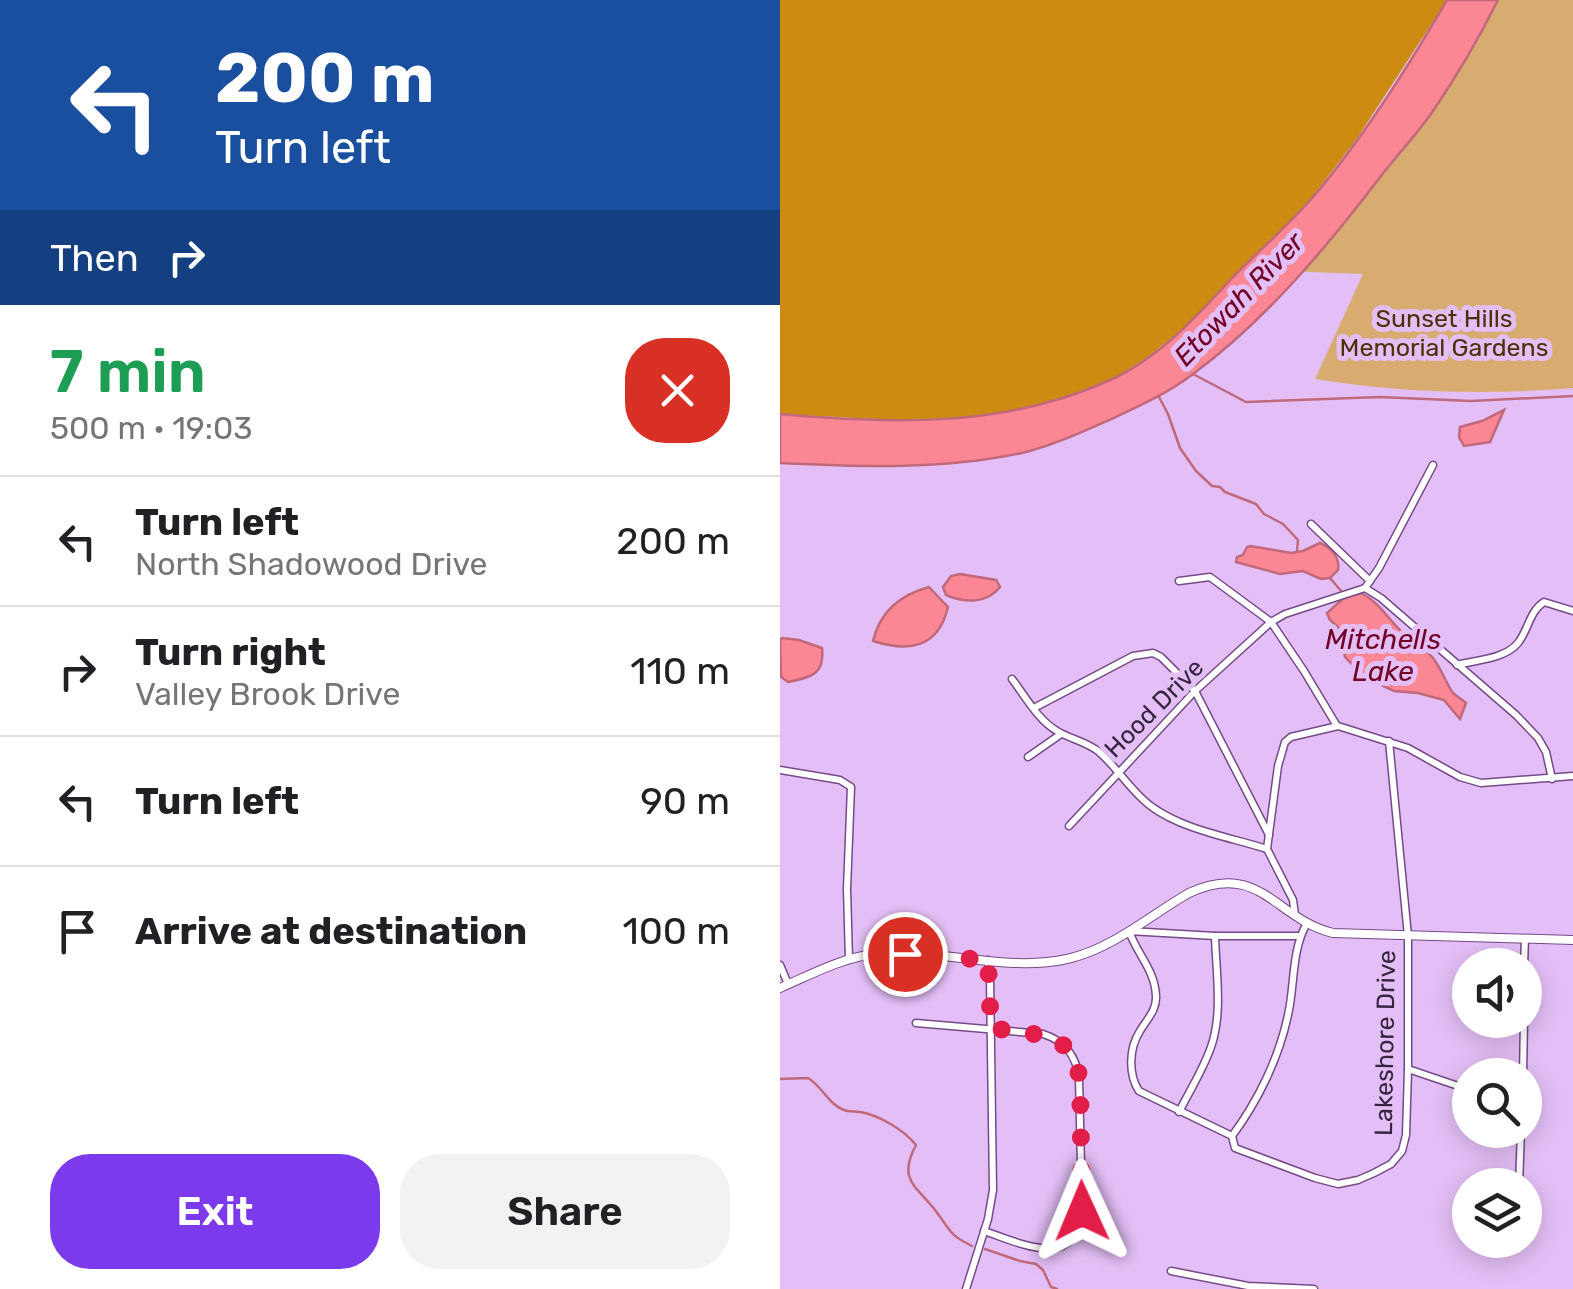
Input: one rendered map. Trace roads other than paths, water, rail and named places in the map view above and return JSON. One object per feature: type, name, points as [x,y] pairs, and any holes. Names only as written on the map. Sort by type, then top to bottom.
[{"type":"street","points":[[1271,622],[1368,585],[1433,464]]},
{"type":"street","points":[[1311,524],[1381,598],[1538,738],[1546,752],[1552,780]]},
{"type":"street","points":[[1179,580],[1210,578],[1271,622],[1337,726]]},
{"type":"street","points":[[1457,665],[1506,653],[1517,644],[1535,608],[1544,602],[1573,611]]},
{"type":"street","name":"Hood Drive","points":[[1069,826],[1195,691],[1271,622]]},
{"type":"street","points":[[1034,708],[1133,656],[1154,654],[1195,691],[1270,836]]},
{"type":"street","points":[[1012,679],[1052,728],[1098,751],[1151,806],[1208,831],[1267,849]]},
{"type":"street","points":[[1295,915],[1293,900],[1267,849],[1278,766],[1285,742],[1291,737],[1337,726],[1408,748],[1465,780],[1481,783],[1573,776]]},
{"type":"street","points":[[1028,757],[1061,734]]},
{"type":"street","name":"Lakeshore Drive","points":[[1232,1136],[1235,1148],[1338,1184],[1358,1180],[1390,1164],[1402,1151],[1408,1069],[1408,936],[1389,741]]},
{"type":"street","points":[[780,770],[840,780],[851,788],[848,960]]},
{"type":"street","points":[[780,965],[784,986],[848,960],[874,954],[1064,960],[1095,950],[1188,893],[1222,884],[1257,890],[1306,924],[1333,934],[1573,940]]},
{"type":"street","points":[[1128,931],[1148,964],[1157,999],[1134,1048],[1134,1082],[1139,1091],[1232,1136],[1258,1095],[1281,1040],[1289,1014],[1300,936],[1306,924]]},
{"type":"street","points":[[1128,931],[1300,936]]},
{"type":"street","points":[[1179,1112],[1212,1045],[1217,1005],[1215,936]]},
{"type":"street","points":[[1525,939],[1525,948]]},
{"type":"street","points":[[966,1289],[993,1190],[991,960]]},
{"type":"street","points":[[916,1023],[1043,1034],[1061,1042],[1074,1058],[1080,1078],[1082,1211],[1078,1230],[1066,1244],[1046,1250],[984,1231]]},
{"type":"street","points":[[1408,1069],[1452,1084]]},
{"type":"street","points":[[1171,1271],[1248,1286],[1314,1289]]},
{"type":"water","name":"Etowah River","points":[[1447,0],[1498,0],[1433,111],[1294,282],[1220,353],[1183,381],[1107,421],[1022,453],[932,465],[780,463],[780,414],[863,420],[987,415],[1068,396],[1108,381],[1144,361],[1192,320],[1324,183],[1381,106]]},
{"type":"water","points":[[1504,410],[1490,442],[1464,446],[1459,437],[1460,427]]},
{"type":"water","points":[[1320,543],[1338,561],[1338,570],[1330,578],[1321,579],[1303,571],[1280,574],[1236,562],[1251,546],[1291,553]]},
{"type":"water","points":[[951,576],[996,580],[1000,587],[989,597],[975,600],[946,595],[943,587]]},
{"type":"water","points":[[929,587],[948,607],[937,632],[920,644],[909,646],[873,641],[880,621],[892,606]]},
{"type":"water","name":"Mitchells Lake","points":[[1361,593],[1433,658],[1453,693],[1466,703],[1460,719],[1444,700],[1394,691],[1364,677],[1345,657],[1338,627],[1327,613],[1345,597]]},
{"type":"water","points":[[782,638],[822,648],[819,669],[788,682],[781,677]]},
{"type":"waterway","name":"Etowah River","points":[[1193,374],[1246,402],[1380,397],[1471,401],[1573,396]]},
{"type":"waterway","points":[[1159,397],[1180,448],[1196,471],[1212,486],[1256,504],[1264,514],[1283,524],[1298,540],[1297,551]]},
{"type":"waterway","points":[[1330,578],[1342,592]]},
{"type":"waterway","points":[[780,1079],[808,1078],[839,1108],[875,1116],[905,1134],[916,1145],[908,1168],[912,1183],[952,1233],[972,1246]]},
{"type":"waterway","points":[[985,1249],[1036,1264],[1051,1287],[1057,1289]]},
{"type":"park label","name":"Sunset Hills Memorial Gardens","points":[[1444,332]]}]
